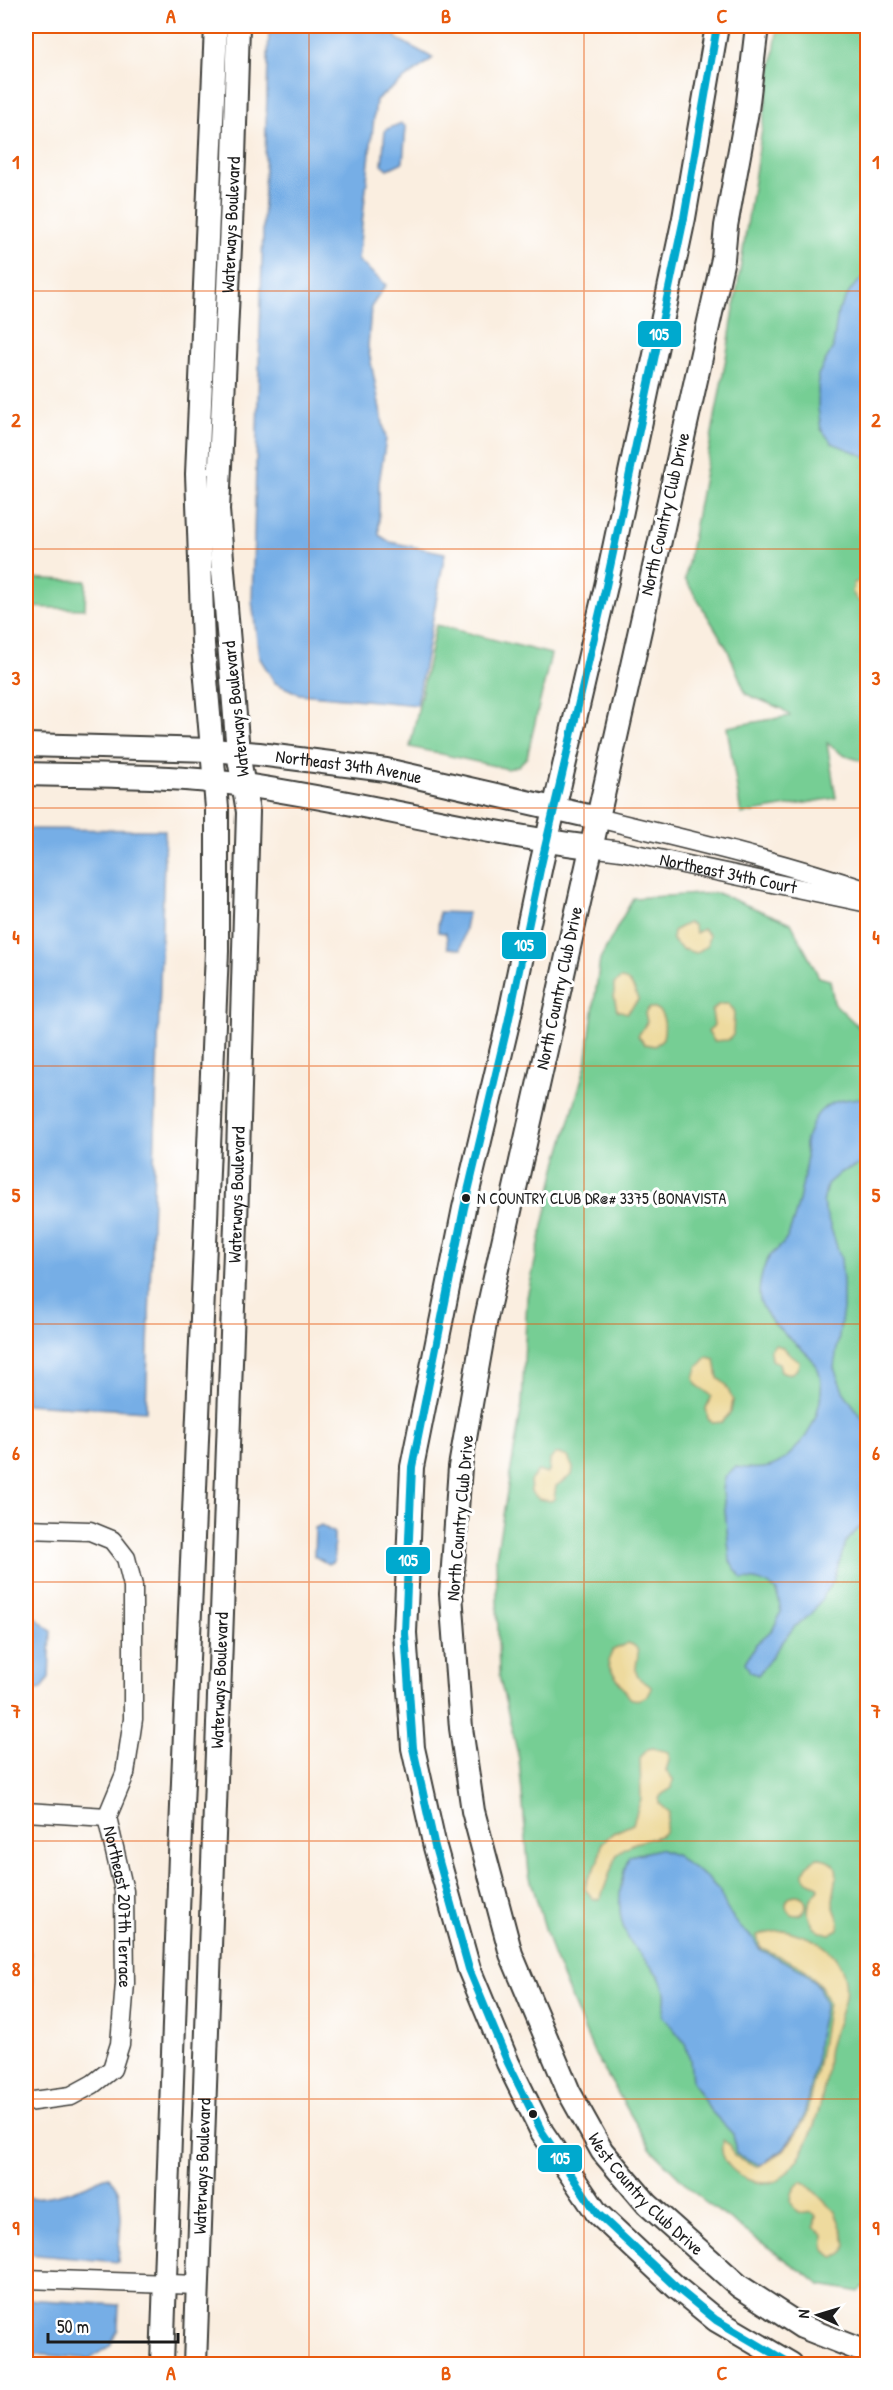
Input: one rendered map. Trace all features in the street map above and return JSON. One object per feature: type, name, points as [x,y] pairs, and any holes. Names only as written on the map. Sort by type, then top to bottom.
[{"type":"street","name":"Waterways Boulevard","points":[[162,2364],[217,951],[215,782],[203,644],[197,474],[216,26]]},
{"type":"street","name":"Waterways Boulevard","points":[[195,2364],[236,1223],[248,812],[238,752],[218,510],[234,170],[238,26]]},
{"type":"street","points":[[717,26],[684,218],[606,586],[464,1208],[412,1467],[405,1633],[413,1748],[435,1847],[469,1969],[508,2063],[542,2132],[597,2213],[677,2288],[716,2320],[791,2364]]},
{"type":"street","name":"North Country Club Drive","points":[[511,1954],[473,1811],[461,1728],[451,1594],[460,1467],[486,1318],[723,259],[726,226],[747,111],[757,26]]},
{"type":"street","name":"Northeast 34th Avenue","points":[[26,745],[212,750],[386,770],[597,818]]},
{"type":"street","name":"Northeast 34th Avenue","points":[[26,774],[171,778],[243,785],[317,796],[382,811],[590,847]]},
{"type":"street","name":"Northeast 34th Court","points":[[597,818],[746,855],[867,891]]},
{"type":"street","name":"Northeast 34th Court","points":[[590,847],[621,851],[867,903]]},
{"type":"street","name":"Northeast 207th Terrace","points":[[26,1529],[90,1531],[112,1540],[126,1558],[133,1586],[133,1719],[125,1774],[107,1817],[124,1890],[125,1983],[120,2044],[112,2069],[93,2084],[71,2096],[26,2102]]},
{"type":"street","points":[[26,1812],[107,1817]]},
{"type":"street","name":"West Country Club Drive","points":[[511,1954],[569,2092],[602,2151],[647,2204],[739,2286],[802,2327],[867,2353]]},
{"type":"street","points":[[26,2278],[198,2285]]},
{"type":"green space","points":[[778,26],[867,26],[868,763],[843,755],[827,743],[836,798],[741,814],[727,727],[790,716],[782,709],[746,694],[727,648],[685,579],[728,347]]},
{"type":"green space","points":[[26,578],[86,581],[85,609],[26,607]]},
{"type":"green space","points":[[436,625],[551,654],[527,757],[518,766],[508,769],[410,747]]},
{"type":"green space","points":[[717,893],[791,923],[819,977],[830,980],[834,1003],[867,1035],[868,2282],[859,2292],[821,2285],[702,2200],[651,2149],[595,2055],[553,1955],[529,1874],[519,1759],[499,1676],[496,1556],[522,1405],[527,1297],[556,1168],[586,1064],[600,959],[633,898]]},
{"type":"sand","points":[[868,578],[867,604],[857,600],[852,592],[854,583]]},
{"type":"sand","points":[[688,923],[693,925],[696,933],[703,929],[709,935],[707,946],[696,953],[682,949],[672,940],[673,931]]},
{"type":"sand","points":[[620,979],[630,983],[638,1000],[627,1013],[617,1010],[614,996],[614,984]]},
{"type":"sand","points":[[728,1004],[734,1010],[733,1035],[728,1040],[714,1041],[708,1032],[714,1025],[712,1011],[718,1005]]},
{"type":"sand","points":[[649,1008],[658,1010],[664,1023],[663,1038],[655,1046],[645,1044],[638,1036],[647,1022],[645,1013]]},
{"type":"sand","points":[[775,1345],[782,1347],[799,1362],[795,1371],[787,1373],[781,1371],[779,1363],[771,1360],[770,1350]]},
{"type":"sand","points":[[707,1357],[715,1359],[718,1378],[725,1384],[733,1400],[731,1412],[722,1422],[714,1423],[708,1419],[706,1408],[712,1396],[697,1385],[694,1379],[697,1368]]},
{"type":"sand","points":[[555,1454],[568,1457],[573,1468],[572,1475],[556,1486],[554,1499],[551,1501],[539,1499],[531,1492],[530,1481],[538,1471],[547,1474],[549,1472],[550,1460]]},
{"type":"sand","points":[[628,1643],[637,1648],[638,1677],[651,1687],[649,1694],[640,1699],[630,1698],[609,1667],[608,1661],[613,1650]]},
{"type":"sand","points":[[648,1749],[669,1752],[666,1771],[673,1779],[672,1788],[662,1794],[659,1800],[659,1803],[669,1812],[665,1832],[623,1849],[616,1856],[600,1900],[593,1899],[585,1889],[587,1880],[599,1861],[602,1843],[613,1833],[633,1824],[641,1799],[640,1758]]},
{"type":"sand","points":[[818,1858],[827,1859],[833,1863],[837,1874],[833,1901],[839,1929],[830,1934],[815,1927],[808,1913],[810,1901],[819,1889],[805,1878],[804,1871],[808,1864]]},
{"type":"sand","points":[[796,1895],[803,1898],[806,1905],[803,1912],[796,1915],[789,1912],[786,1905],[789,1898]]},
{"type":"sand","points":[[785,1930],[809,1938],[830,1951],[840,1965],[844,1976],[845,1997],[829,2048],[821,2102],[812,2131],[791,2168],[781,2178],[762,2183],[741,2176],[732,2169],[725,2160],[722,2150],[723,2140],[729,2145],[734,2156],[758,2167],[784,2151],[805,2120],[819,2059],[828,2003],[821,1986],[802,1967],[760,1947],[757,1935]]},
{"type":"sand","points":[[802,2181],[835,2211],[847,2244],[841,2255],[833,2257],[826,2250],[824,2236],[814,2227],[816,2216],[811,2213],[799,2213],[792,2205],[793,2192]]},
{"type":"water","points":[[269,26],[396,26],[396,38],[433,58],[376,100],[358,260],[386,285],[371,307],[368,347],[386,439],[379,483],[379,535],[390,542],[445,553],[417,705],[299,694],[275,683],[259,657],[252,601]]},
{"type":"water","points":[[401,123],[406,127],[403,162],[388,169],[382,164],[385,130]]},
{"type":"water","points":[[867,274],[867,457],[832,443],[821,429],[818,408],[818,375],[833,347],[838,311],[852,288]]},
{"type":"water","points":[[26,829],[165,830],[146,1411],[26,1404]]},
{"type":"water","points":[[439,912],[468,913],[461,949],[448,948],[446,933],[438,932]]},
{"type":"water","points":[[863,1098],[867,1101],[867,1162],[841,1172],[827,1184],[823,1204],[841,1259],[843,1282],[843,1309],[834,1368],[843,1391],[867,1425],[867,1519],[846,1542],[833,1582],[812,1613],[794,1627],[758,1675],[750,1672],[745,1662],[756,1644],[773,1629],[781,1612],[777,1591],[761,1582],[742,1579],[730,1561],[723,1490],[725,1477],[735,1467],[755,1469],[771,1466],[778,1464],[791,1453],[806,1436],[811,1426],[820,1403],[821,1390],[821,1378],[811,1358],[775,1324],[764,1309],[759,1295],[760,1284],[767,1260],[788,1236],[797,1209],[806,1159],[805,1143],[815,1118],[824,1107],[830,1104]]},
{"type":"water","points":[[321,1525],[334,1533],[334,1561],[328,1564],[314,1556],[315,1528]]},
{"type":"water","points":[[26,1617],[36,1618],[51,1631],[49,1678],[42,1689],[32,1691],[26,1689]]},
{"type":"water","points":[[659,1849],[675,1855],[707,1878],[719,1890],[727,1909],[740,1927],[754,1939],[759,1949],[802,1970],[819,1987],[825,2004],[818,2036],[816,2061],[803,2119],[784,2149],[760,2165],[736,2154],[733,2134],[710,2110],[692,2081],[690,2060],[685,2043],[663,2016],[665,1996],[663,1985],[626,1934],[621,1915],[620,1895],[629,1856]]},
{"type":"water","points":[[26,1952],[30,1952],[32,1985],[26,2001]]},
{"type":"water","points":[[109,2176],[119,2192],[121,2218],[118,2262],[26,2254],[26,2198],[65,2193]]},
{"type":"water","points":[[26,2299],[119,2305],[118,2329],[110,2346],[89,2359],[26,2353]]},
{"type":"transit line","name":"105","points":[[717,26],[684,218],[606,586],[464,1208],[412,1467],[405,1633],[413,1748],[435,1847],[469,1969],[508,2063],[542,2132],[597,2213],[677,2288],[716,2320],[791,2364]]},
{"type":"place","name":"N COUNTRY CLUB DR@# 3375 (BONAVISTA","points":[[466,1198]]}]
